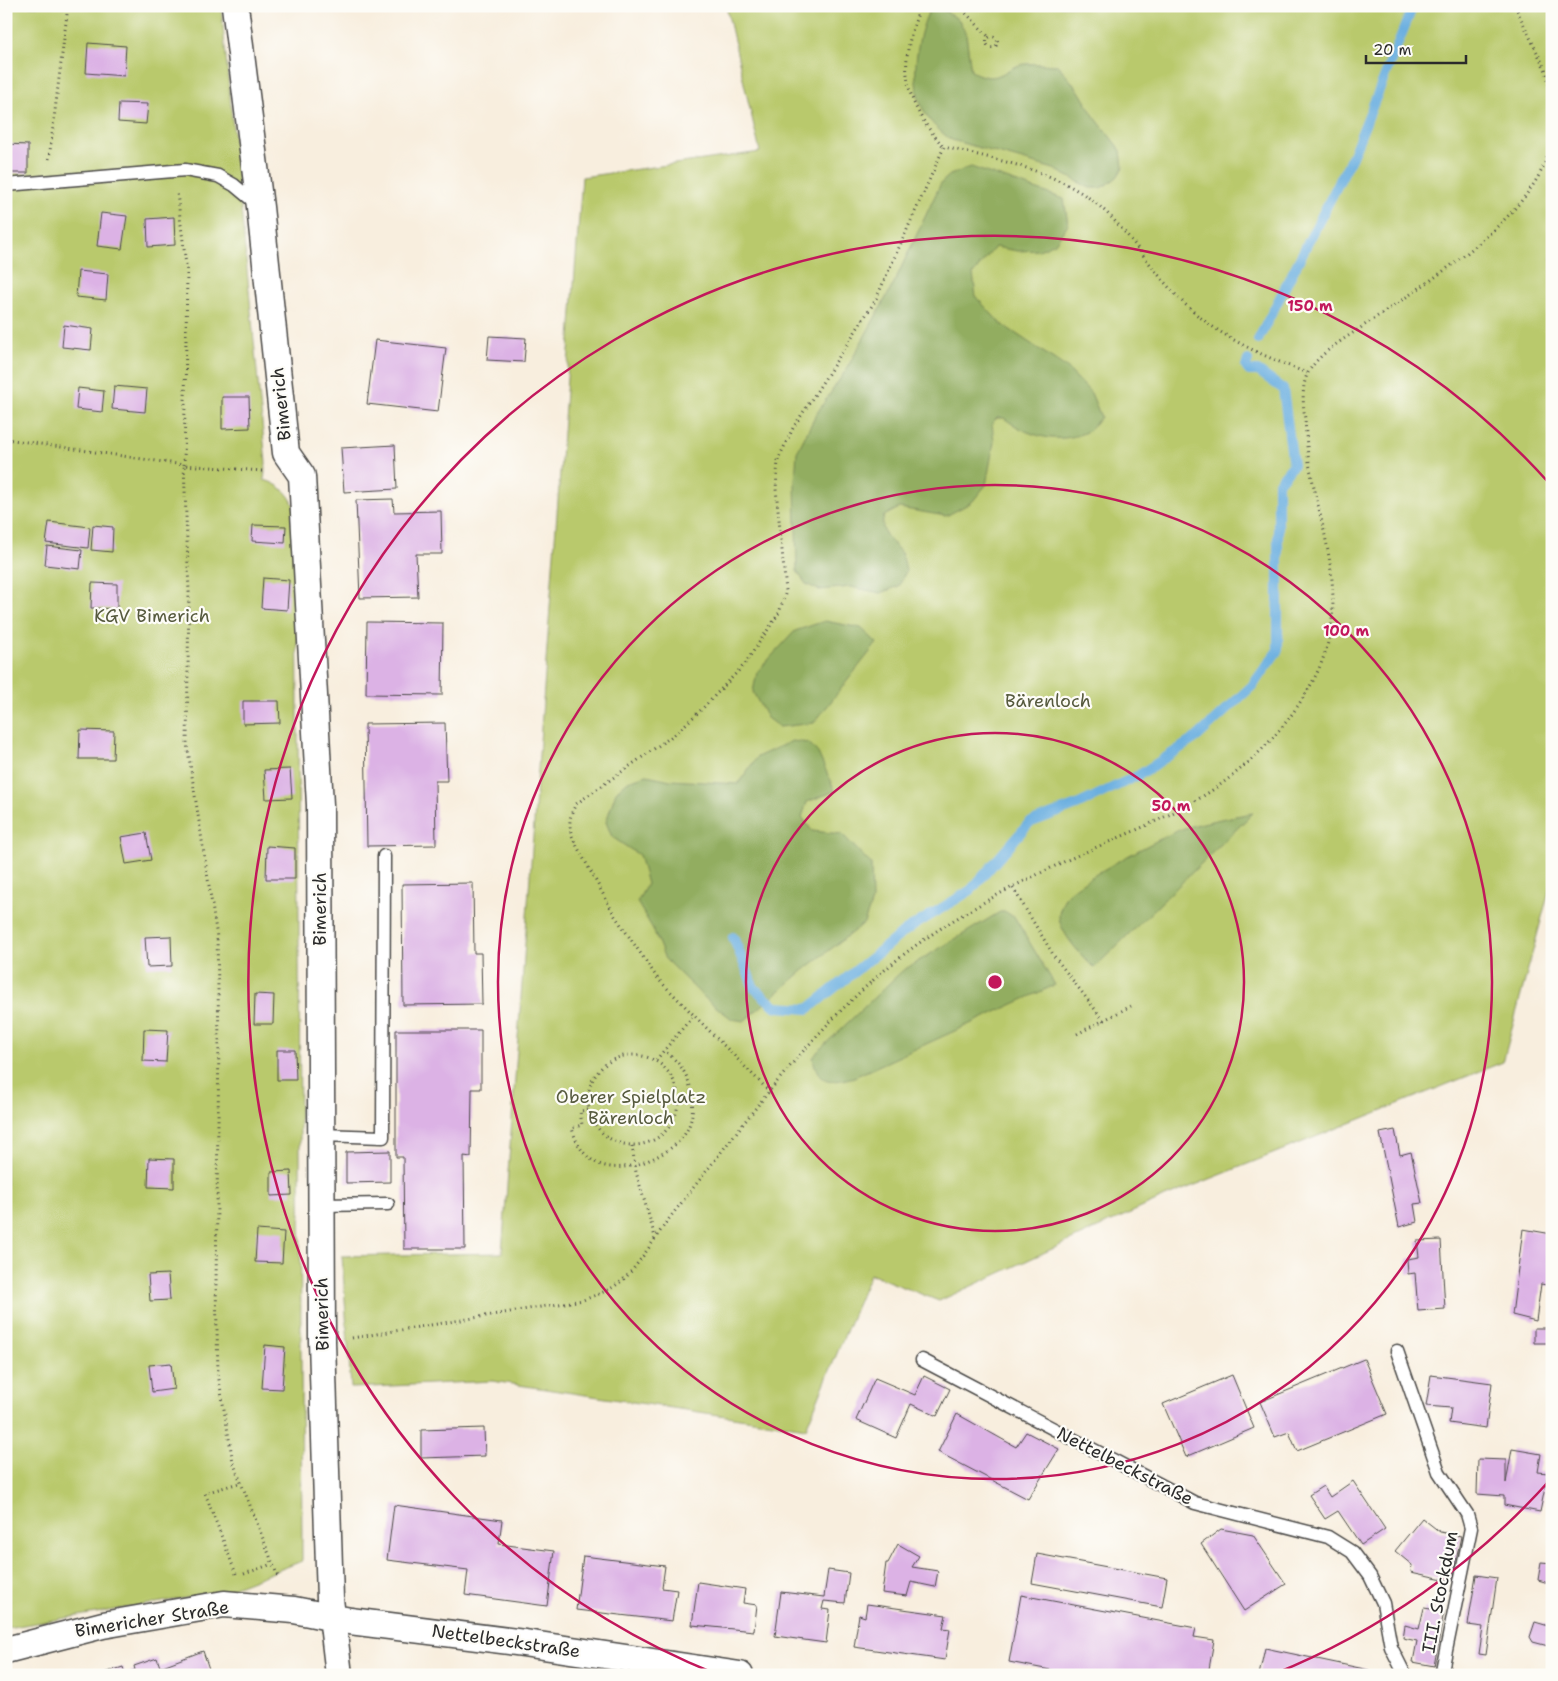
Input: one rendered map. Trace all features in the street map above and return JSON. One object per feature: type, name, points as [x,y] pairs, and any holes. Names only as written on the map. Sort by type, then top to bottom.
[{"type":"street","name":"Bimerich","points":[[235,6],[260,207],[286,452],[302,476],[320,805],[320,1206],[322,1341],[331,1617]]},
{"type":"street","name":"Bimericher Straße","points":[[6,1650],[103,1625],[224,1604],[294,1610],[331,1617]]},
{"type":"street","points":[[331,1617],[339,1675]]},
{"type":"street","name":"Nettelbeckstraße","points":[[331,1617],[740,1675]]},
{"type":"lane","points":[[6,185],[185,170],[218,176],[234,185],[260,207]]},
{"type":"lane","points":[[320,1135],[383,1137],[384,856]]},
{"type":"lane","points":[[320,1206],[388,1204]]},
{"type":"lane","name":"III. Stockdum","points":[[1397,1352],[1439,1472],[1467,1514],[1472,1528],[1441,1675]]},
{"type":"lane","name":"Nettelbeckstraße","points":[[922,1360],[1195,1503],[1328,1538],[1352,1552],[1370,1576],[1383,1603],[1391,1648],[1405,1675]]},
{"type":"path","points":[[47,182],[68,6]]},
{"type":"path","points":[[921,6],[910,31],[906,58],[906,82],[911,100],[927,129],[944,147],[1044,175],[1082,193],[1109,215],[1133,240],[1175,294],[1198,317],[1226,337],[1307,373]]},
{"type":"path","points":[[959,6],[989,37]]},
{"type":"path","points":[[1515,6],[1547,73],[1552,102]]},
{"type":"path","points":[[322,1341],[583,1300],[605,1292],[626,1277],[655,1237],[816,1036],[889,966],[924,940],[1049,868],[1181,809],[1214,789],[1241,769],[1274,737],[1294,712],[1323,661],[1331,626],[1334,593],[1330,557],[1309,464],[1304,408],[1304,387],[1307,373],[1323,354],[1416,290],[1494,231],[1523,200],[1540,173],[1552,136]]},
{"type":"path","points":[[770,1092],[658,980],[615,916],[573,838],[569,828],[570,814],[576,804],[675,734],[724,688],[744,665],[779,613],[786,591],[776,489],[778,460],[793,428],[875,301],[944,147]]},
{"type":"path","points":[[174,171],[187,273],[184,465],[189,592],[186,744],[217,937],[219,1040],[216,1284],[218,1374],[233,1462],[239,1482],[272,1564],[294,1610]]},
{"type":"path","points":[[6,439],[184,465],[264,471]]},
{"type":"path","points":[[1013,888],[1054,956],[1104,1020]]},
{"type":"path","points":[[1077,1034],[1131,1006]]},
{"type":"path","points":[[656,1060],[693,1016]]},
{"type":"path","points":[[588,1110],[580,1111],[582,1125],[572,1128],[579,1145],[598,1163],[616,1169],[634,1166],[663,1155],[683,1138],[693,1112],[690,1086],[684,1070],[664,1051]]},
{"type":"path","points":[[627,1054],[642,1055],[656,1060],[668,1070],[675,1083],[679,1098],[677,1112],[671,1126],[660,1137],[647,1144],[632,1146],[617,1143],[604,1135],[594,1124],[588,1110],[588,1095],[592,1080],[606,1064],[627,1054]]},
{"type":"path","points":[[632,1146],[634,1166],[655,1237]]},
{"type":"path","points":[[239,1482],[205,1493],[236,1577],[272,1564]]},
{"type":"green space","name":"KGV Bimerich","points":[[6,6],[221,6],[266,463],[264,480],[277,485],[286,493],[296,510],[297,517],[302,1561],[222,1592],[6,1628]]},
{"type":"green space","name":"Bärenloch","points":[[726,6],[1552,6],[1552,880],[1503,1062],[1165,1197],[939,1301],[870,1274],[806,1428],[492,1381],[351,1388],[342,1256],[502,1253],[582,177],[760,152]]},
{"type":"green space","points":[[938,6],[959,20],[966,34],[971,71],[989,77],[1026,64],[1058,65],[1079,91],[1094,116],[1121,151],[1123,168],[1117,177],[1100,188],[1090,188],[1054,169],[952,140],[939,130],[923,109],[916,85],[917,57],[922,30],[931,7]]},
{"type":"green space","points":[[971,167],[1064,199],[1068,224],[1055,243],[1039,250],[1018,251],[995,247],[973,274],[976,297],[1000,323],[1067,368],[1091,393],[1101,417],[1088,431],[1066,438],[1044,437],[1033,434],[1004,418],[997,418],[992,423],[994,442],[986,485],[972,502],[946,516],[899,508],[884,516],[883,528],[885,533],[899,550],[905,565],[906,571],[899,586],[881,593],[851,587],[819,590],[806,584],[797,571],[795,481],[797,452],[817,413],[846,370],[893,285],[941,183],[950,175]]},
{"type":"green space","points":[[825,621],[861,628],[877,643],[814,723],[779,727],[767,718],[753,692],[757,672],[795,631]]},
{"type":"green space","points":[[792,741],[809,743],[818,753],[835,791],[807,802],[802,817],[812,831],[842,834],[871,864],[872,901],[864,923],[804,970],[744,1021],[732,1019],[706,999],[665,959],[653,929],[637,902],[647,884],[639,855],[612,837],[606,822],[616,792],[628,781],[647,775],[670,780],[738,784],[757,757]]},
{"type":"green space","points":[[1253,813],[1094,968],[1067,936],[1062,928],[1059,914],[1066,896],[1085,881],[1122,859],[1175,832],[1202,823]]},
{"type":"green space","points":[[1000,912],[1006,912],[1015,918],[1055,985],[854,1077],[833,1081],[827,1080],[818,1073],[813,1058],[818,1051],[902,971]]},
{"type":"building","points":[[88,43],[126,46],[124,76],[86,73]]},
{"type":"building","points":[[119,103],[148,104],[146,124],[118,122]]},
{"type":"building","points":[[6,144],[28,145],[28,173],[6,173]]},
{"type":"building","points":[[101,213],[127,216],[122,249],[97,246]]},
{"type":"building","points":[[174,217],[175,245],[148,247],[147,219]]},
{"type":"building","points":[[78,271],[108,274],[106,300],[76,297]]},
{"type":"building","points":[[64,325],[93,329],[91,350],[62,347]]},
{"type":"building","points":[[489,336],[526,338],[524,362],[487,360]]},
{"type":"building","points":[[375,340],[446,348],[438,412],[367,404]]},
{"type":"building","points":[[114,386],[147,389],[145,412],[112,409]]},
{"type":"building","points":[[78,388],[104,391],[102,412],[76,409]]},
{"type":"building","points":[[222,397],[249,397],[250,428],[222,429]]},
{"type":"building","points":[[395,445],[397,489],[344,492],[341,448]]},
{"type":"building","points":[[393,499],[394,512],[441,511],[442,554],[416,554],[418,597],[360,598],[356,500]]},
{"type":"building","points":[[49,522],[90,527],[88,548],[46,543]]},
{"type":"building","points":[[93,525],[113,527],[112,552],[91,550]]},
{"type":"building","points":[[253,525],[286,526],[285,543],[252,541]]},
{"type":"building","points":[[47,546],[82,550],[80,569],[45,565]]},
{"type":"building","points":[[263,578],[289,580],[287,610],[261,608]]},
{"type":"building","points":[[92,583],[117,584],[117,609],[91,608]]},
{"type":"building","points":[[367,622],[443,623],[442,695],[366,694]]},
{"type":"building","points":[[243,701],[279,701],[280,723],[243,724]]},
{"type":"building","points":[[445,723],[447,781],[435,781],[436,845],[367,846],[365,724]]},
{"type":"building","points":[[80,730],[114,731],[113,759],[79,759]]},
{"type":"building","points":[[290,769],[292,798],[266,799],[264,770]]},
{"type":"building","points":[[146,833],[151,860],[126,864],[121,837]]},
{"type":"building","points":[[267,846],[295,848],[295,879],[266,879]]},
{"type":"building","points":[[473,883],[474,953],[481,953],[482,1004],[403,1005],[402,884]]},
{"type":"building","points":[[171,936],[172,966],[147,967],[145,937]]},
{"type":"building","points":[[255,994],[274,995],[273,1024],[254,1024]]},
{"type":"building","points":[[144,1029],[168,1030],[166,1062],[143,1061]]},
{"type":"building","points":[[396,1030],[481,1030],[481,1089],[472,1089],[471,1157],[464,1156],[465,1249],[404,1249],[403,1157],[396,1157]]},
{"type":"building","points":[[277,1050],[295,1050],[296,1080],[277,1080]]},
{"type":"building","points":[[1395,1130],[1400,1155],[1411,1152],[1422,1203],[1414,1204],[1417,1222],[1399,1227],[1380,1133]]},
{"type":"building","points":[[390,1151],[390,1182],[346,1183],[346,1152]]},
{"type":"building","points":[[149,1158],[174,1159],[174,1188],[148,1187]]},
{"type":"building","points":[[291,1171],[292,1195],[271,1196],[271,1172]]},
{"type":"building","points":[[1523,1229],[1552,1234],[1552,1286],[1541,1284],[1536,1321],[1512,1315]]},
{"type":"building","points":[[257,1230],[284,1232],[282,1263],[255,1262]]},
{"type":"building","points":[[1441,1240],[1445,1309],[1418,1311],[1415,1273],[1408,1274],[1407,1259],[1419,1257],[1417,1241]]},
{"type":"building","points":[[168,1274],[170,1300],[150,1301],[148,1275]]},
{"type":"building","points":[[1534,1328],[1552,1328],[1552,1343],[1534,1343]]},
{"type":"building","points":[[265,1345],[285,1347],[282,1389],[262,1388]]},
{"type":"building","points":[[1364,1359],[1387,1414],[1297,1451],[1289,1432],[1275,1437],[1260,1402]]},
{"type":"building","points":[[171,1363],[174,1389],[152,1392],[149,1365]]},
{"type":"building","points":[[1232,1375],[1254,1428],[1186,1457],[1163,1404]]},
{"type":"building","points":[[1431,1375],[1492,1383],[1486,1428],[1449,1423],[1451,1408],[1426,1406]]},
{"type":"building","points":[[924,1376],[950,1389],[937,1416],[911,1404],[896,1438],[856,1420],[875,1378],[915,1395]]},
{"type":"building","points":[[957,1414],[1016,1447],[1026,1432],[1059,1449],[1028,1499],[938,1452]]},
{"type":"building","points":[[484,1428],[485,1456],[421,1458],[421,1430]]},
{"type":"building","points":[[1512,1449],[1541,1454],[1538,1472],[1548,1473],[1540,1512],[1504,1505],[1504,1496],[1477,1494],[1478,1459],[1506,1460],[1506,1483]]},
{"type":"building","points":[[1353,1481],[1385,1529],[1361,1545],[1338,1511],[1325,1519],[1309,1495],[1323,1486],[1330,1497]]},
{"type":"building","points":[[394,1505],[502,1520],[499,1544],[554,1551],[547,1606],[465,1595],[468,1570],[387,1560]]},
{"type":"building","points":[[1422,1518],[1440,1532],[1461,1536],[1452,1581],[1411,1572],[1412,1565],[1395,1551]]},
{"type":"building","points":[[1221,1529],[1253,1535],[1286,1584],[1244,1611],[1201,1544]]},
{"type":"building","points":[[898,1544],[919,1556],[912,1567],[938,1571],[935,1587],[911,1582],[907,1596],[882,1593],[886,1563],[888,1563]]},
{"type":"building","points":[[1037,1554],[1167,1578],[1162,1607],[1032,1583]]},
{"type":"building","points":[[583,1556],[665,1566],[662,1588],[677,1590],[672,1621],[576,1610]]},
{"type":"building","points":[[1541,1562],[1552,1563],[1552,1584],[1538,1580]]},
{"type":"building","points":[[828,1570],[849,1573],[845,1603],[824,1601],[822,1609],[830,1610],[826,1643],[775,1636],[781,1592],[824,1597]]},
{"type":"building","points":[[1476,1575],[1497,1578],[1486,1655],[1479,1654],[1483,1627],[1468,1625]]},
{"type":"building","points":[[698,1582],[745,1589],[743,1603],[757,1605],[754,1631],[692,1625]]},
{"type":"building","points":[[1021,1595],[1196,1628],[1194,1637],[1214,1640],[1209,1669],[1233,1675],[1076,1675],[1009,1662]]},
{"type":"building","points":[[867,1604],[946,1615],[943,1628],[950,1629],[945,1660],[854,1647],[859,1615],[865,1617]]},
{"type":"building","points":[[1424,1608],[1444,1611],[1434,1666],[1413,1662],[1417,1641],[1403,1638],[1405,1625],[1419,1629]]},
{"type":"building","points":[[1535,1622],[1552,1627],[1552,1647],[1533,1642],[1530,1637]]},
{"type":"building","points":[[1265,1648],[1369,1670],[1368,1675],[1259,1675]]},
{"type":"building","points":[[203,1651],[211,1675],[97,1675],[123,1667],[125,1674],[135,1670],[134,1666],[157,1658],[160,1667]]},
{"type":"waterway","points":[[1258,340],[1352,157],[1413,6]]},
{"type":"waterway","points":[[733,937],[754,988],[776,1007],[808,1009],[905,931],[971,890],[1029,823],[1077,805],[1139,775],[1197,737],[1252,686],[1278,650],[1278,483],[1293,465],[1283,389],[1258,371],[1249,371],[1246,367],[1248,360]]},
{"type":"park label","name":"Oberer Spielplatz Bärenloch","points":[[631,1107]]}]
